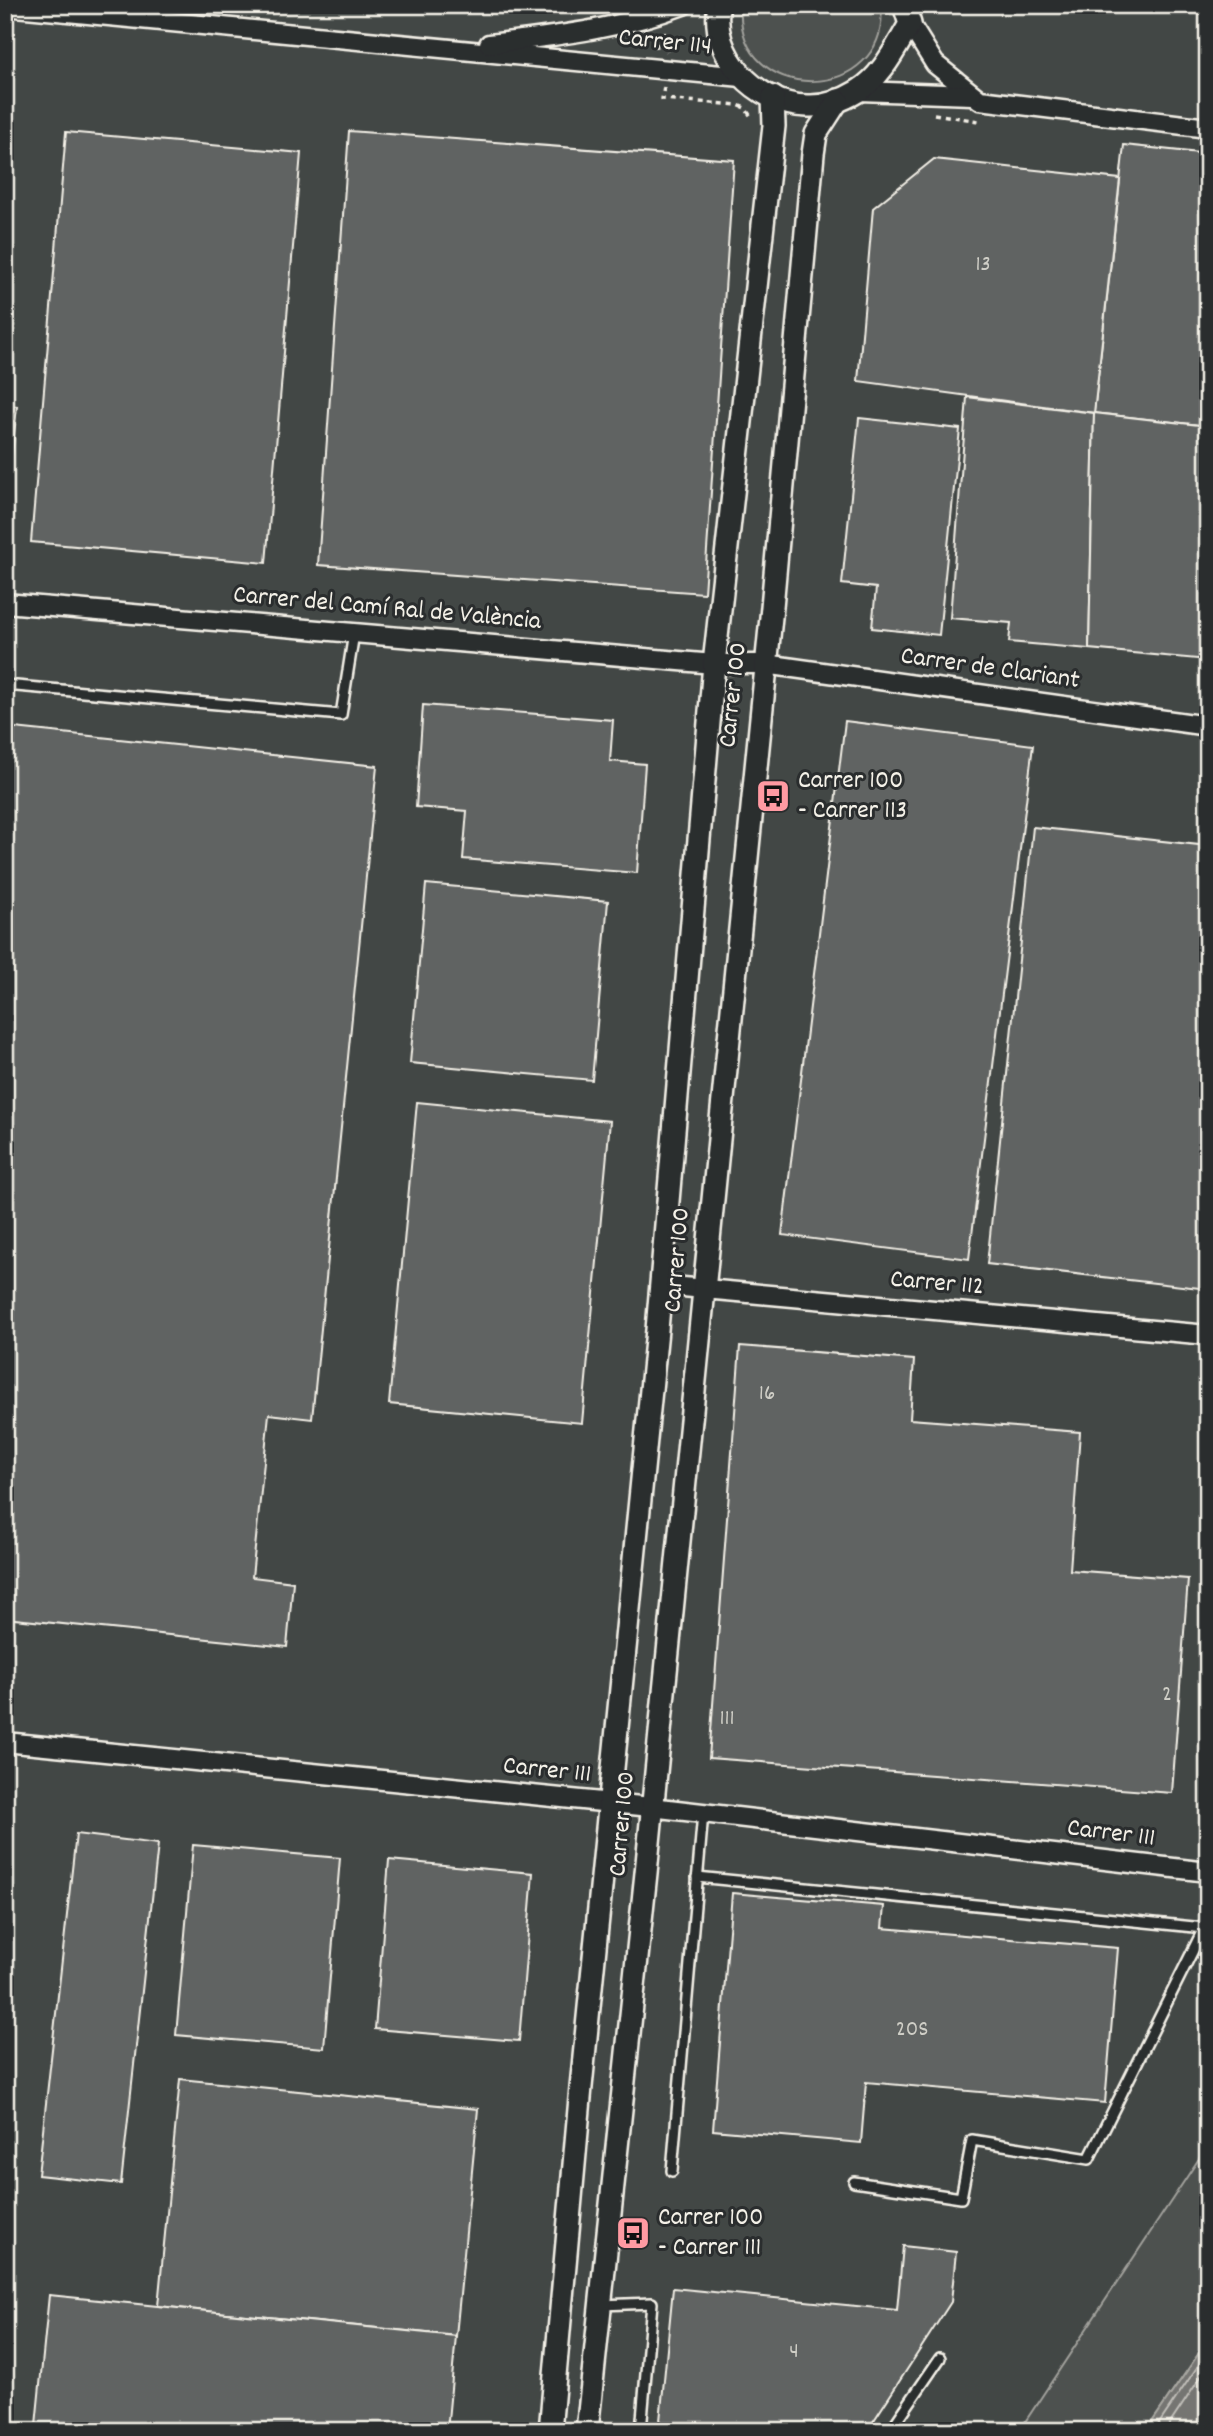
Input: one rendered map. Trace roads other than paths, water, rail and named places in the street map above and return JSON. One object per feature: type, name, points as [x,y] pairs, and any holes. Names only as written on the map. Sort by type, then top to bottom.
[{"type":"street","name":"Carrer 114","points":[[458,48],[578,32],[650,18],[683,5]]},
{"type":"street","points":[[719,5],[723,45],[736,76],[773,97],[805,106],[829,104],[859,91],[880,71],[907,15]]},
{"type":"street","name":"Carrer 114","points":[[5,6],[736,76]]},
{"type":"street","points":[[907,15],[935,64],[980,100],[1208,128]]},
{"type":"street","points":[[859,91],[972,96]]},
{"type":"street","name":"Carrer 100","points":[[550,2431],[581,2087],[661,1285],[714,664],[774,126],[773,97]]},
{"type":"street","name":"Carrer 100","points":[[587,2431],[652,1807],[813,154],[816,134],[838,100]]},
{"type":"street","name":"Carrer del Camí Ral de València","points":[[5,603],[714,664],[765,664]]},
{"type":"street","name":"Carrer de Clariant","points":[[765,664],[1208,726]]},
{"type":"street","name":"Carrer 112","points":[[661,1285],[1208,1335]]},
{"type":"street","name":"Carrer 111","points":[[5,1742],[652,1807],[1208,1872]]},
{"type":"lane","points":[[5,685],[341,715],[355,633]]},
{"type":"lane","points":[[672,2171],[703,1813]]},
{"type":"lane","points":[[697,1877],[1205,1928],[1089,2159],[972,2140],[961,2198],[854,2182]]},
{"type":"lane","points":[[601,2305],[652,2303],[641,2431]]},
{"type":"lane","points":[[890,2431],[940,2358]]},
{"type":"water","points":[[1208,2340],[1208,2431],[1146,2431]]},
{"type":"place","name":"Carrer 100 - Carrer 113","points":[[773,796]]},
{"type":"place","name":"Carrer 100 - Carrer 111","points":[[633,2233]]}]
